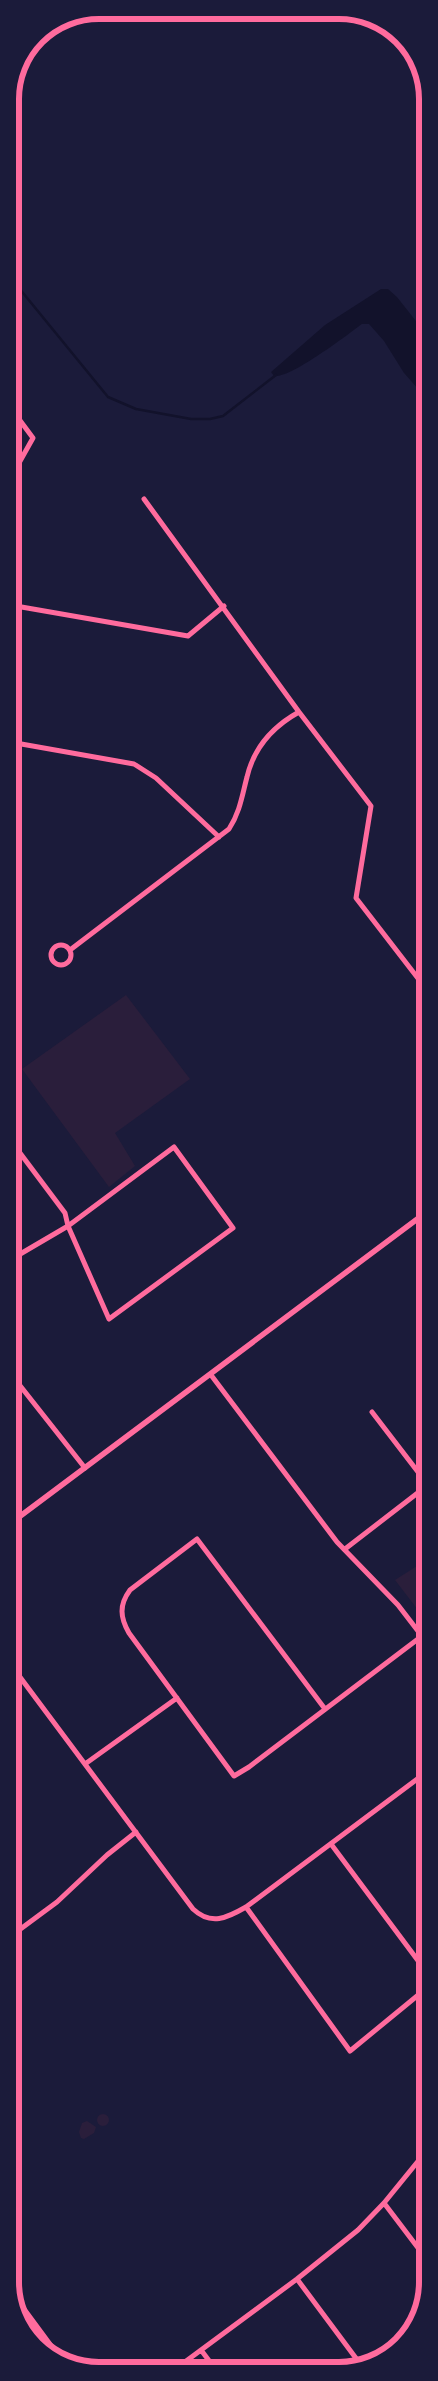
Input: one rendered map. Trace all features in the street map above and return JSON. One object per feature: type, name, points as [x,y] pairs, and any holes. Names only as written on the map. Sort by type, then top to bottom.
[{"type":"main road","points":[[24,2311],[49,2344]]},
{"type":"street","points":[[19,419],[33,438],[19,462]]},
{"type":"street","points":[[144,499],[224,606],[299,712],[371,806],[356,898],[419,978]]},
{"type":"street","points":[[19,607],[188,636],[224,606]]},
{"type":"street","points":[[70,950],[219,837],[228,828],[237,816],[252,759],[262,742],[283,720],[299,712]]},
{"type":"street","points":[[19,743],[134,764],[156,778],[219,837]]},
{"type":"street","points":[[62,945],[70,950],[72,956],[67,964],[57,965],[52,960],[51,953],[55,947],[62,945]]},
{"type":"street","points":[[19,1151],[66,1213],[68,1226],[109,1319],[234,1228],[174,1147],[68,1226],[19,1255]]},
{"type":"street","points":[[19,1516],[211,1375],[352,1266],[419,1218]]},
{"type":"street","points":[[211,1375],[337,1542],[398,1605],[419,1632]]},
{"type":"street","points":[[19,1388],[85,1468]]},
{"type":"street","points":[[372,1412],[419,1473]]},
{"type":"street","points":[[345,1549],[419,1492]]},
{"type":"street","points":[[325,1709],[198,1539],[130,1590],[123,1599],[121,1612],[123,1623],[129,1633],[234,1776],[325,1709],[419,1638]]},
{"type":"street","points":[[19,1682],[85,1764],[199,1914],[212,1920],[230,1917],[246,1907],[419,1778]]},
{"type":"street","points":[[85,1764],[177,1698]]},
{"type":"street","points":[[19,1930],[57,1902],[107,1854],[136,1832]]},
{"type":"street","points":[[331,1844],[419,1962]]},
{"type":"street","points":[[246,1907],[350,2051],[419,1994]]},
{"type":"street","points":[[185,2362],[297,2279],[358,2230],[384,2203],[419,2160]]},
{"type":"street","points":[[384,2203],[419,2249]]},
{"type":"street","points":[[297,2279],[357,2360]]},
{"type":"street","points":[[201,2350],[210,2362]]},
{"type":"shaded area","points":[[381,289],[388,289],[397,297],[419,325],[419,390],[404,373],[384,341],[369,324],[362,324],[305,364],[282,375],[274,376],[271,372],[325,325]]},
{"type":"shaded area","points":[[126,995],[190,1079],[115,1133],[135,1166],[109,1187],[22,1069]]},
{"type":"shaded area","points":[[419,1565],[419,1611],[395,1580]]},
{"type":"shaded area","points":[[101,2114],[105,2114],[109,2120],[105,2126],[101,2126],[97,2122],[97,2118]]},
{"type":"shaded area","points":[[87,2121],[96,2127],[94,2133],[84,2139],[81,2138],[79,2132],[82,2123]]},
{"type":"waterway","points":[[19,288],[108,397],[136,409],[191,419],[210,419],[223,416],[276,375]]}]
